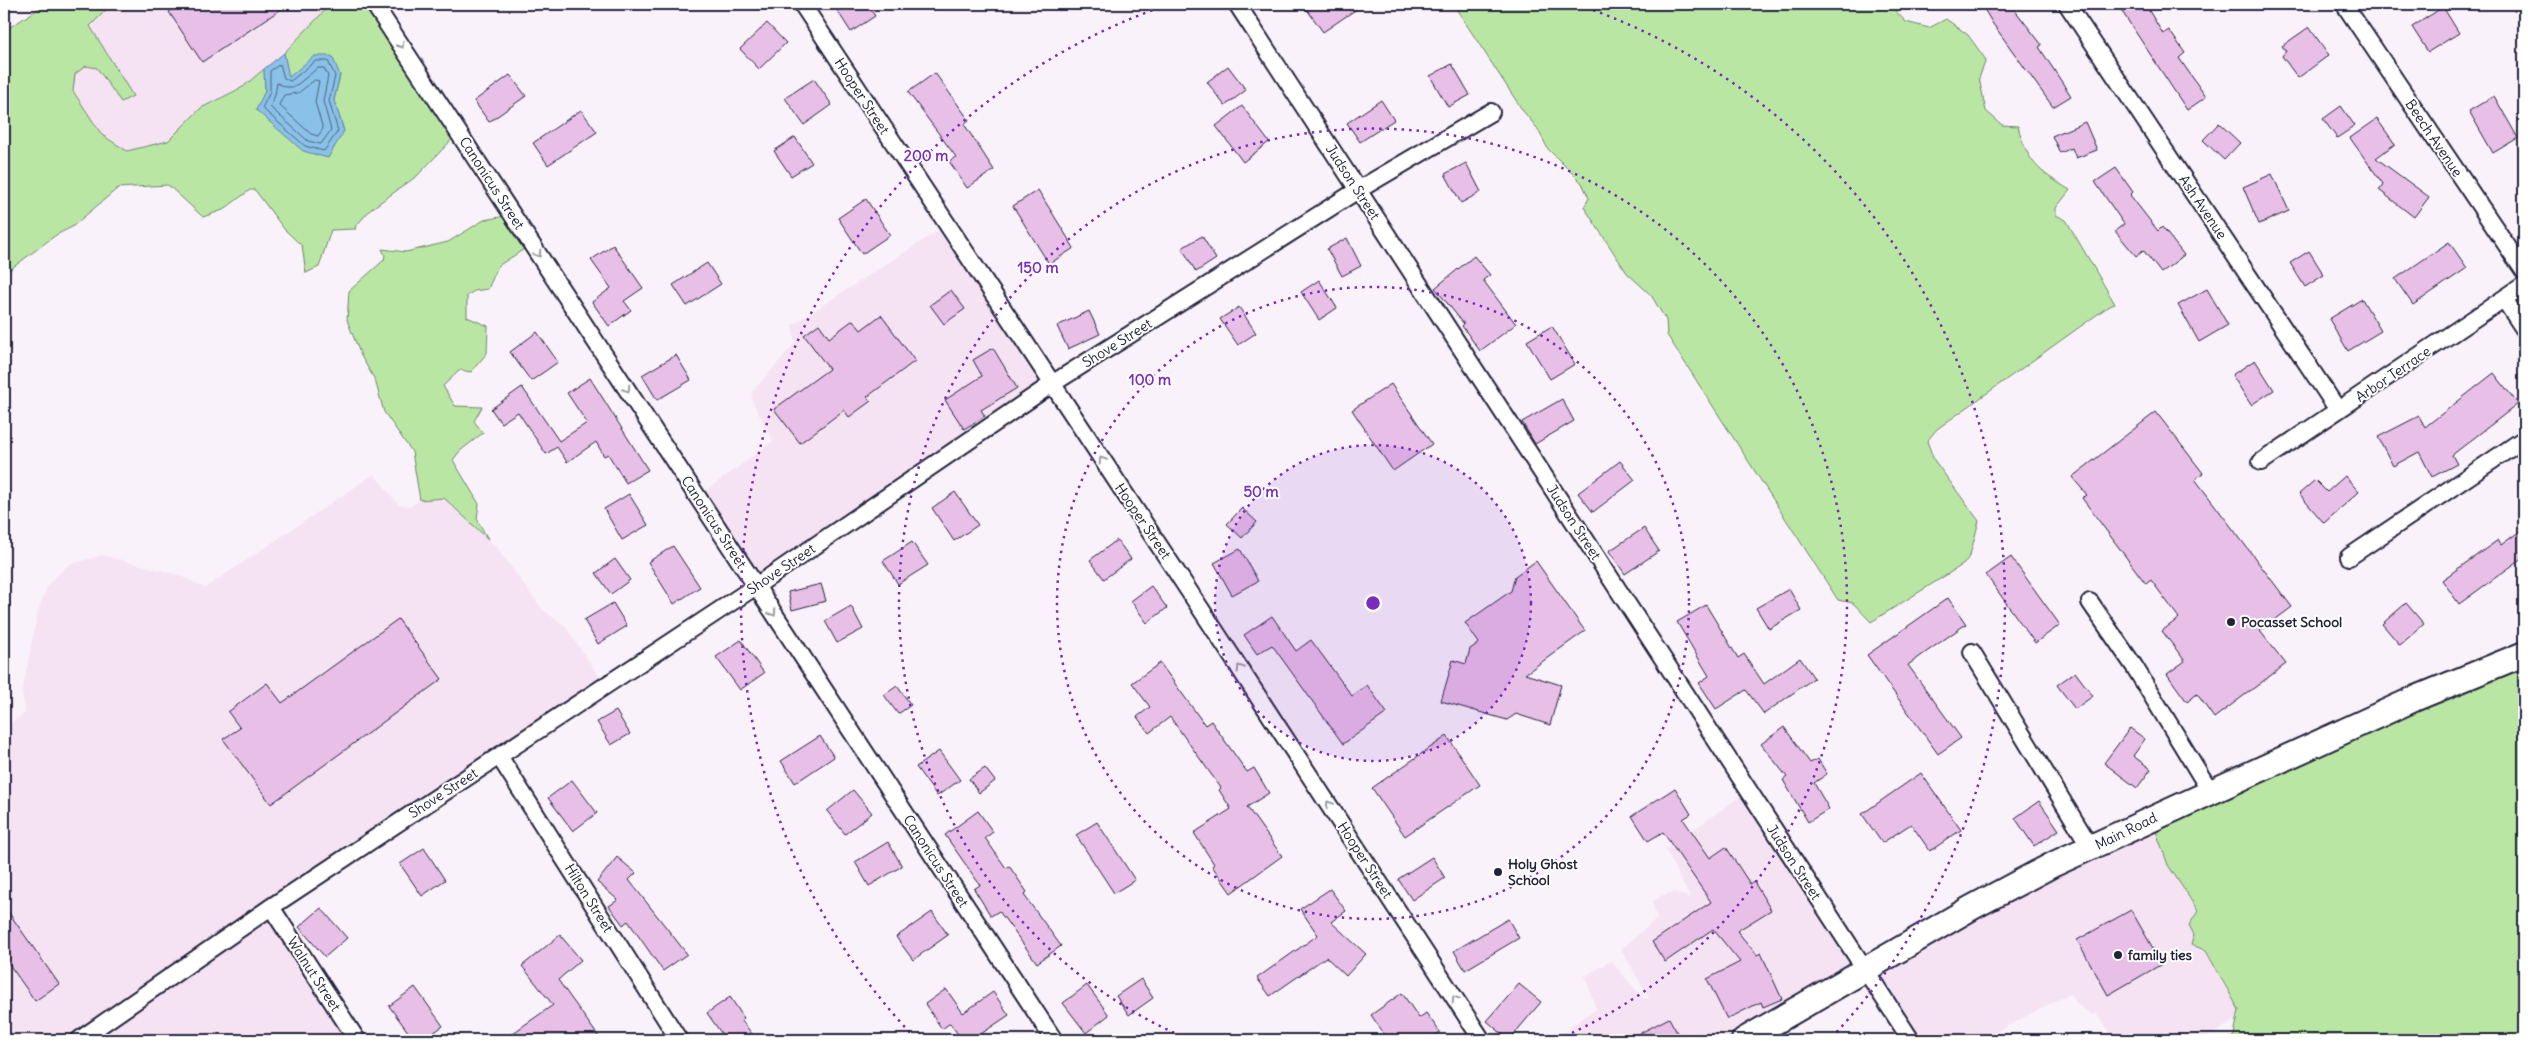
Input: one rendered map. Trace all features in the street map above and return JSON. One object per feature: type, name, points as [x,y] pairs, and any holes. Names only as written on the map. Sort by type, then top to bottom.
[{"type":"main road","name":"Main Road","points":[[1744,1040],[1971,908],[2054,864],[2414,699],[2524,654]]},
{"type":"street","name":"Canonicus Street","points":[[374,4],[1054,1040]]},
{"type":"street","name":"Hooper Street","points":[[802,4],[1482,1040]]},
{"type":"street","name":"Judson Street","points":[[1237,4],[1911,1040]]},
{"type":"street","name":"Ash Avenue","points":[[2067,4],[2338,410]]},
{"type":"street","name":"Beech Avenue","points":[[2344,4],[2524,271]]},
{"type":"street","name":"Shove Street","points":[[79,1040],[271,907],[756,586],[1052,384],[1358,190],[1491,112]]},
{"type":"street","name":"Arbor Terrace","points":[[2261,462],[2524,285]]},
{"type":"street","points":[[2504,299],[2524,329]]},
{"type":"street","points":[[2350,557],[2524,439]]},
{"type":"street","points":[[2090,602],[2134,666],[2210,791]]},
{"type":"street","points":[[1972,652],[2091,848]]},
{"type":"street","name":"Hilton Street","points":[[499,756],[679,1040]]},
{"type":"street","name":"Walnut Street","points":[[271,907],[357,1040]]},
{"type":"shaded area","points":[[112,4],[331,4],[284,53],[243,87],[201,108],[168,141],[127,151],[102,135],[73,91],[75,74],[86,66],[97,68],[121,102],[90,26]]},
{"type":"shaded area","points":[[945,226],[1048,387],[761,583],[700,495],[773,441],[752,401],[752,392],[795,343],[792,325]]},
{"type":"shaded area","points":[[374,474],[399,505],[411,506],[420,500],[444,498],[497,548],[542,609],[565,626],[601,679],[270,909],[353,1040],[4,1040],[4,728],[25,713],[22,692],[38,610],[49,583],[68,565],[102,555],[179,575],[205,588]]},
{"type":"shaded area","points":[[1744,794],[1858,966],[2153,822],[2168,865],[2198,911],[2189,925],[2194,935],[2191,944],[2205,951],[2240,1012],[2238,1019],[2202,1040],[2114,1040],[2097,1013],[2093,1015],[2079,1006],[2070,994],[1980,1040],[1906,1040],[1857,975],[1744,1040],[1575,1040],[1569,1027],[1596,1009],[1585,976],[1611,961],[1644,999],[1649,998],[1621,949],[1657,919],[1652,902],[1663,895],[1675,892],[1690,898],[1665,849]]},
{"type":"green space","points":[[46,4],[112,4],[90,26],[133,96],[121,102],[97,68],[86,66],[75,74],[73,91],[102,135],[127,151],[168,141],[201,108],[243,87],[264,69],[265,91],[344,131],[334,100],[340,75],[288,77],[284,53],[331,4],[378,4],[460,131],[417,176],[371,209],[355,227],[356,229],[331,230],[319,267],[306,273],[302,246],[284,229],[255,190],[250,190],[223,210],[203,217],[168,185],[118,188],[72,227],[56,235],[4,274],[4,31]]},
{"type":"green space","points":[[1453,4],[1889,4],[1906,22],[1929,28],[1946,19],[1968,35],[1986,60],[1979,78],[1986,111],[2002,125],[2018,126],[2025,149],[2035,164],[2070,190],[2056,208],[2056,215],[2066,220],[2115,304],[2109,306],[1937,429],[1927,441],[1934,460],[1979,521],[1970,555],[1964,564],[1871,622],[1853,603],[1838,600],[1667,335],[1666,320],[1651,295],[1627,273],[1584,207],[1589,198],[1582,183],[1548,149],[1537,128],[1523,111]]},
{"type":"green space","points":[[515,214],[532,244],[498,266],[488,289],[474,291],[467,296],[467,317],[488,326],[487,353],[471,372],[460,370],[443,386],[455,406],[482,407],[474,421],[483,433],[460,451],[453,460],[479,504],[477,519],[488,539],[444,498],[420,500],[412,452],[384,412],[375,380],[361,356],[347,320],[349,291],[384,260],[385,255],[382,249],[406,252],[448,242],[484,220]]},
{"type":"green space","points":[[2524,655],[2524,1040],[2230,1040],[2234,1035],[2239,1010],[2206,951],[2191,944],[2194,935],[2189,925],[2198,911],[2168,865],[2152,820]]},
{"type":"water","points":[[284,53],[289,77],[314,56],[332,56],[340,75],[334,100],[344,131],[328,158],[303,151],[256,110],[265,91],[264,69]]},
{"type":"building","points":[[180,4],[289,4],[202,62],[169,12]]},
{"type":"building","points":[[833,4],[867,4],[875,16],[851,32]]},
{"type":"building","points":[[1303,4],[1364,4],[1323,32]]},
{"type":"building","points":[[1981,4],[2010,4],[2042,45],[2039,47],[2071,96],[2053,107],[1993,24]]},
{"type":"building","points":[[2117,4],[2145,4],[2163,34],[2169,30],[2185,53],[2179,58],[2206,97],[2187,110]]},
{"type":"building","points":[[2443,7],[2459,33],[2428,52],[2412,27]]},
{"type":"building","points":[[767,23],[786,43],[759,69],[740,49]]},
{"type":"building","points":[[2309,27],[2329,55],[2298,78],[2282,56],[2286,51],[2282,46]]},
{"type":"building","points":[[1452,64],[1470,95],[1448,107],[1430,76]]},
{"type":"building","points":[[1228,66],[1246,90],[1225,106],[1207,82]]},
{"type":"building","points":[[935,73],[969,120],[964,124],[994,170],[967,188],[949,161],[956,157],[908,92]]},
{"type":"building","points":[[510,75],[526,96],[489,122],[474,101]]},
{"type":"building","points":[[814,79],[832,105],[804,125],[785,98]]},
{"type":"building","points":[[2494,96],[2518,138],[2493,153],[2469,111]]},
{"type":"building","points":[[1381,100],[1394,120],[1360,142],[1347,123]]},
{"type":"building","points":[[1242,106],[1269,142],[1243,162],[1216,126]]},
{"type":"building","points":[[2341,106],[2355,126],[2337,138],[2323,119]]},
{"type":"building","points":[[581,110],[597,132],[548,165],[533,143]]},
{"type":"building","points":[[2377,119],[2395,144],[2376,158],[2429,197],[2414,217],[2379,190],[2383,184],[2350,138]]},
{"type":"building","points":[[2085,122],[2097,150],[2076,158],[2072,148],[2060,153],[2052,136]]},
{"type":"building","points":[[2219,123],[2240,143],[2224,160],[2203,140]]},
{"type":"building","points":[[795,137],[812,163],[791,176],[774,151]]},
{"type":"building","points":[[1466,163],[1481,192],[1461,203],[1445,174]]},
{"type":"building","points":[[2116,168],[2133,192],[2130,195],[2158,231],[2162,227],[2184,255],[2161,273],[2143,250],[2136,256],[2115,231],[2124,224],[2095,182]]},
{"type":"building","points":[[2272,174],[2289,211],[2259,224],[2243,187]]},
{"type":"building","points":[[1038,190],[1074,248],[1049,264],[1013,206]]},
{"type":"building","points":[[866,199],[890,235],[862,254],[838,218]]},
{"type":"building","points":[[1202,236],[1216,259],[1196,272],[1182,248]]},
{"type":"building","points":[[1347,238],[1361,266],[1342,276],[1327,249]]},
{"type":"building","points":[[2449,242],[2467,268],[2413,305],[2395,279]]},
{"type":"building","points":[[613,245],[643,288],[624,301],[631,310],[609,326],[592,302],[611,288],[591,260]]},
{"type":"building","points":[[2309,251],[2324,275],[2305,287],[2290,263]]},
{"type":"building","points":[[1474,256],[1490,275],[1483,280],[1516,324],[1480,351],[1462,326],[1464,324],[1435,288]]},
{"type":"building","points":[[707,263],[721,284],[687,306],[673,285]]},
{"type":"building","points":[[1319,280],[1337,308],[1319,320],[1301,292]]},
{"type":"building","points":[[2207,289],[2228,325],[2199,342],[2178,305]]},
{"type":"building","points":[[951,290],[965,309],[944,324],[930,305]]},
{"type":"building","points":[[2362,299],[2381,331],[2348,351],[2329,319]]},
{"type":"building","points":[[1239,307],[1256,333],[1238,345],[1220,319]]},
{"type":"building","points":[[1089,311],[1100,334],[1068,349],[1057,326]]},
{"type":"building","points":[[881,315],[915,361],[867,397],[871,401],[849,417],[844,410],[800,443],[774,409],[829,369],[804,335],[819,324],[829,338],[853,320],[861,330]]},
{"type":"building","points":[[1552,326],[1575,364],[1550,379],[1527,341]]},
{"type":"building","points":[[537,332],[558,362],[531,381],[510,352]]},
{"type":"building","points":[[993,348],[1017,388],[981,410],[985,416],[964,429],[945,400],[982,376],[973,360]]},
{"type":"building","points":[[676,355],[691,380],[657,400],[642,375]]},
{"type":"building","points":[[2255,360],[2274,390],[2251,405],[2232,375]]},
{"type":"building","points":[[2494,373],[2518,404],[2452,455],[2457,464],[2432,477],[2419,452],[2393,466],[2378,437],[2419,416],[2425,427]]},
{"type":"building","points":[[590,378],[648,470],[626,483],[608,454],[604,456],[596,442],[567,462],[557,447],[546,454],[518,412],[501,423],[491,409],[522,387],[559,441],[587,423],[567,393]]},
{"type":"building","points":[[1391,384],[1432,444],[1393,471],[1352,410]]},
{"type":"building","points":[[1562,399],[1574,421],[1535,444],[1522,422]]},
{"type":"building","points":[[2156,412],[2203,473],[2195,479],[2292,607],[2260,631],[2286,664],[2214,718],[2197,694],[2187,702],[2167,674],[2185,661],[2162,631],[2179,618],[2151,580],[2146,584],[2082,498],[2087,495],[2072,477]]},
{"type":"building","points":[[1620,461],[1635,480],[1593,512],[1578,493]]},
{"type":"building","points":[[2345,476],[2359,492],[2324,523],[2299,494],[2315,480],[2327,492]]},
{"type":"building","points":[[955,492],[978,525],[954,541],[932,508]]},
{"type":"building","points":[[629,494],[648,525],[622,540],[604,509]]},
{"type":"building","points":[[1242,508],[1257,522],[1242,538],[1227,524]]},
{"type":"building","points":[[1644,528],[1659,551],[1625,574],[1609,551]]},
{"type":"building","points":[[2524,528],[2524,557],[2459,604],[2442,580],[2498,540],[2501,545]]},
{"type":"building","points":[[1117,540],[1131,559],[1104,579],[1090,560]]},
{"type":"building","points":[[912,542],[928,565],[898,584],[883,561]]},
{"type":"building","points":[[673,546],[700,587],[674,604],[648,562]]},
{"type":"building","points":[[1240,549],[1258,581],[1232,595],[1214,563]]},
{"type":"building","points":[[2011,557],[2060,625],[2035,643],[1986,575]]},
{"type":"building","points":[[615,559],[630,580],[611,594],[596,573]]},
{"type":"building","points":[[1536,561],[1585,631],[1525,674],[1561,685],[1550,725],[1516,714],[1507,720],[1441,701],[1453,660],[1466,664],[1470,649],[1479,643],[1465,623],[1511,591],[1515,576]]},
{"type":"building","points":[[821,584],[826,601],[792,610],[788,592]]},
{"type":"building","points":[[1151,586],[1167,608],[1147,623],[1131,601]]},
{"type":"building","points":[[1789,589],[1801,610],[1769,629],[1756,608]]},
{"type":"building","points":[[1948,598],[1966,624],[1908,665],[1961,738],[1938,754],[1867,655]]},
{"type":"building","points":[[613,603],[627,626],[598,644],[584,620]]},
{"type":"building","points":[[2406,603],[2424,624],[2400,645],[2382,624]]},
{"type":"building","points":[[1706,605],[1738,658],[1744,654],[1764,684],[1800,658],[1814,678],[1764,714],[1746,690],[1716,709],[1699,683],[1709,676],[1677,622]]},
{"type":"building","points":[[851,606],[863,629],[837,643],[825,621]]},
{"type":"building","points":[[1272,616],[1296,651],[1311,640],[1352,696],[1367,685],[1387,713],[1343,744],[1272,645],[1257,654],[1244,635]]},
{"type":"building","points":[[398,619],[442,679],[271,804],[223,739],[240,728],[228,712],[267,683],[282,703]]},
{"type":"building","points":[[741,640],[764,673],[740,690],[716,657]]},
{"type":"building","points":[[1160,663],[1205,725],[1211,721],[1247,772],[1254,768],[1269,793],[1247,807],[1282,856],[1231,893],[1212,866],[1214,864],[1194,833],[1231,809],[1219,790],[1221,788],[1170,717],[1149,733],[1137,717],[1150,707],[1132,683]]},
{"type":"building","points":[[2075,672],[2093,696],[2075,709],[2057,685]]},
{"type":"building","points":[[897,686],[911,705],[898,714],[884,695]]},
{"type":"building","points":[[616,711],[630,734],[611,745],[597,722]]},
{"type":"building","points":[[1784,727],[1810,763],[1818,759],[1827,774],[1814,783],[1829,809],[1808,822],[1783,780],[1787,777],[1761,744]]},
{"type":"building","points":[[2130,728],[2145,739],[2133,756],[2151,769],[2137,788],[2104,763]]},
{"type":"building","points":[[820,736],[834,757],[795,783],[781,761]]},
{"type":"building","points":[[1447,736],[1480,785],[1405,836],[1372,788]]},
{"type":"building","points":[[939,751],[960,780],[937,796],[916,767]]},
{"type":"building","points":[[985,768],[995,781],[979,793],[969,779]]},
{"type":"building","points":[[1921,773],[1961,830],[1930,851],[1911,824],[1882,843],[1862,814]]},
{"type":"building","points":[[572,780],[597,813],[573,831],[548,798]]},
{"type":"building","points":[[1675,788],[1691,814],[1683,819],[1710,858],[1726,847],[1750,884],[1754,882],[1771,910],[1737,931],[1757,955],[1761,953],[1782,999],[1763,1007],[1761,1002],[1727,1019],[1707,979],[1740,962],[1713,929],[1665,962],[1652,942],[1711,902],[1663,832],[1648,841],[1632,816]]},
{"type":"building","points":[[853,790],[872,813],[845,834],[827,811]]},
{"type":"building","points":[[2039,801],[2059,830],[2034,846],[2015,818]]},
{"type":"building","points":[[978,811],[993,832],[985,838],[1006,868],[1009,866],[1027,892],[1024,895],[1061,946],[1037,963],[999,911],[991,916],[974,889],[980,885],[945,835]]},
{"type":"building","points":[[1097,822],[1135,880],[1114,893],[1076,835]]},
{"type":"building","points":[[888,842],[902,866],[869,886],[855,862]]},
{"type":"building","points":[[424,848],[445,880],[422,896],[400,864]]},
{"type":"building","points":[[617,857],[636,873],[629,880],[687,954],[663,971],[628,921],[623,925],[609,906],[618,900],[597,882]]},
{"type":"building","points":[[1432,857],[1445,878],[1412,900],[1398,879]]},
{"type":"building","points":[[1330,889],[1346,911],[1331,922],[1366,954],[1346,976],[1326,957],[1270,996],[1257,978],[1318,935],[1300,909]]},
{"type":"building","points":[[4,906],[59,984],[35,1001],[4,957]]},
{"type":"building","points":[[321,908],[347,938],[325,957],[299,927]]},
{"type":"building","points":[[2131,910],[2162,964],[2108,995],[2077,940]]},
{"type":"building","points":[[932,912],[948,935],[913,960],[896,937]]},
{"type":"building","points":[[1508,919],[1519,938],[1465,970],[1454,951]]},
{"type":"building","points":[[560,935],[581,960],[558,980],[601,1040],[503,1040],[553,1005],[522,966]]},
{"type":"building","points":[[1141,979],[1153,998],[1129,1015],[1116,996]]},
{"type":"building","points":[[1519,984],[1541,1002],[1509,1040],[1487,1021]]},
{"type":"building","points":[[1087,985],[1109,1015],[1086,1033],[1063,1003]]},
{"type":"building","points":[[415,987],[443,1026],[423,1040],[414,1040],[389,1006]]},
{"type":"building","points":[[946,989],[963,1013],[993,992],[1009,1015],[972,1040],[962,1040],[950,1023],[942,1029],[925,1004]]},
{"type":"building","points":[[1402,993],[1419,1018],[1426,1013],[1440,1032],[1429,1040],[1391,1040],[1385,1035],[1371,1015]]},
{"type":"building","points":[[730,997],[744,1018],[741,1020],[757,1040],[726,1040],[707,1013]]},
{"type":"building","points":[[1669,1018],[1681,1040],[1627,1040]]},
{"type":"place","name":"Pocasset School","points":[[2231,622]]},
{"type":"place","name":"Holy Ghost School","points":[[1498,872]]},
{"type":"place","name":"family ties","points":[[2118,955]]}]
